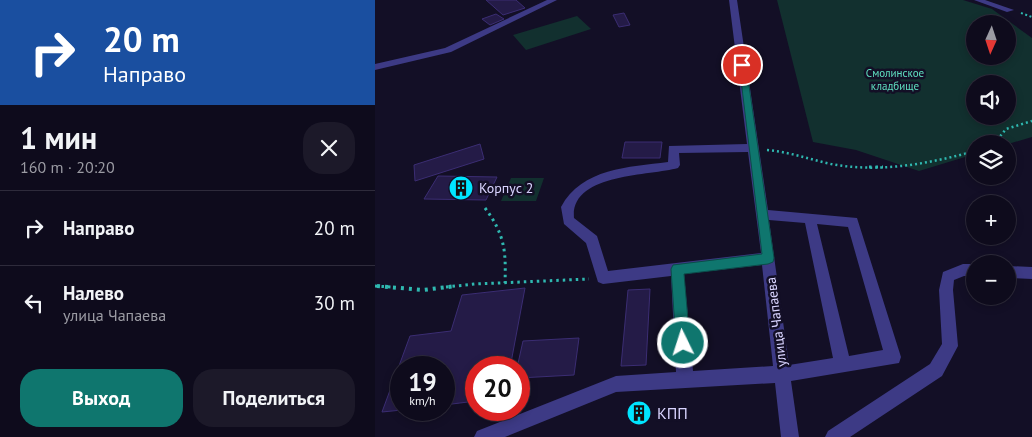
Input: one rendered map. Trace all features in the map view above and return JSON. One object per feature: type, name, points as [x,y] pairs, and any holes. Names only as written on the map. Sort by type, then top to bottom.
[{"type":"street","points":[[375,66],[418,58],[456,46],[524,12],[553,0]]},
{"type":"street","name":"улица Чапаева","points":[[733,0],[790,437]]},
{"type":"street","points":[[978,0],[1011,10],[1002,0]]},
{"type":"street","points":[[752,148],[673,149],[673,165],[614,173],[579,190],[567,207],[568,220],[591,240],[603,278],[768,258]]},
{"type":"street","points":[[483,437],[616,384],[782,374],[893,357],[853,222],[761,214]]},
{"type":"street","points":[[810,218],[843,365]]},
{"type":"street","points":[[677,269],[685,380]]},
{"type":"street","points":[[834,437],[936,370],[950,346],[946,290],[948,276],[966,270]]},
{"type":"street","points":[[1016,272],[1032,273]]},
{"type":"path","points":[[1001,135],[1006,129],[1032,121]]},
{"type":"path","points":[[752,148],[785,152],[832,164],[861,168],[932,162],[966,153]]},
{"type":"path","points":[[485,208],[503,234],[506,245],[505,283]]},
{"type":"path","points":[[375,286],[423,290],[505,283],[603,278]]},
{"type":"green space","name":"Смолинское кладбище","points":[[777,0],[963,0],[992,9],[1000,15],[966,15],[966,65],[1016,65],[1016,26],[1032,38],[1032,137],[1016,142],[1016,135],[966,135],[966,157],[919,171],[856,150],[813,142]]},
{"type":"green space","points":[[577,16],[591,29],[526,50],[513,35]]},
{"type":"green space","points":[[511,178],[544,178],[536,201],[501,201]]},
{"type":"building","points":[[486,0],[516,0],[525,8],[503,15]]},
{"type":"building","points":[[624,13],[630,25],[619,27],[613,15]]},
{"type":"building","points":[[496,14],[504,19],[490,25],[482,19]]},
{"type":"building","points":[[625,142],[662,142],[660,158],[622,158]]},
{"type":"building","points":[[480,144],[484,159],[415,181],[414,165]]},
{"type":"building","name":"Корпус 2","points":[[438,176],[497,177],[486,200],[424,199]]},
{"type":"building","points":[[525,288],[512,356],[465,356],[465,402],[455,404],[455,356],[403,356],[410,336],[451,331],[462,295]]},
{"type":"building","points":[[650,289],[646,365],[621,366],[628,290]]},
{"type":"building","points":[[579,338],[574,375],[530,377],[530,356],[520,356],[523,341]]},
{"type":"building","points":[[390,390],[390,411],[382,412]]},
{"type":"building","name":"КПП","points":[[633,403],[646,403],[645,423],[631,423]]},
{"type":"place","name":"Корпус 2","points":[[461,188]]},
{"type":"place","name":"КПП","points":[[639,413]]},
{"type":"route","points":[[683,343],[677,269],[768,258],[742,65]]}]
